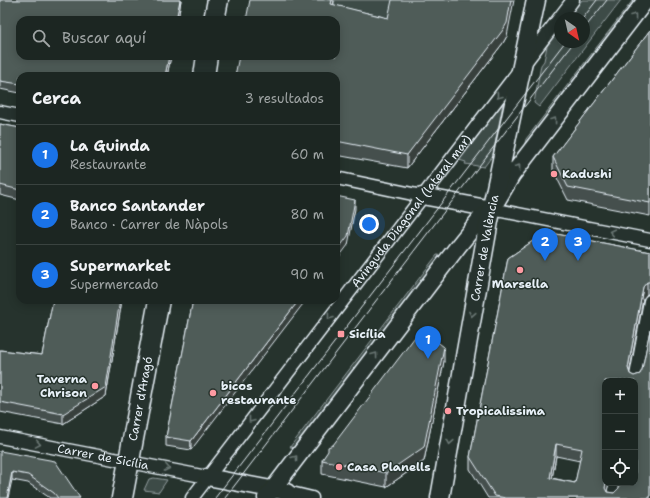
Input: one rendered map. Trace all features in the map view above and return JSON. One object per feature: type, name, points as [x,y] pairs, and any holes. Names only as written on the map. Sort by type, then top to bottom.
[{"type":"main road","points":[[215,16],[218,0]]},
{"type":"main road","name":"Carrer de València","points":[[440,498],[492,209],[536,0]]},
{"type":"main road","points":[[205,72],[206,60]]},
{"type":"main road","name":"Carrer d'Aragó","points":[[122,498],[158,304]]},
{"type":"street","name":"Avinguda Diagonal (lateral mar)","points":[[340,303],[573,0]]},
{"type":"street","points":[[275,493],[459,245],[480,219],[492,209],[512,175],[646,0]]},
{"type":"street","points":[[0,112],[16,115]]},
{"type":"street","points":[[340,179],[650,240]]},
{"type":"street","points":[[636,378],[650,301]]},
{"type":"street","name":"Avinguda Diagonal (lateral mar)","points":[[192,498],[339,304]]},
{"type":"street","name":"Carrer de Sicília","points":[[0,437],[207,477]]},
{"type":"street","points":[[207,477],[275,493],[312,498]]},
{"type":"street","points":[[612,498],[614,486]]},
{"type":"shaded area","points":[[335,0],[393,0],[386,30],[340,19],[340,16],[331,16]]},
{"type":"shaded area","points":[[582,0],[621,0],[590,40],[590,12],[573,12]]},
{"type":"shaded area","points":[[633,0],[639,0],[523,151],[526,139]]},
{"type":"shaded area","points":[[554,37],[554,48],[584,48],[539,107],[534,103],[541,65],[544,61],[547,46]]},
{"type":"shaded area","points":[[503,103],[493,155],[484,167],[465,164],[466,162],[459,160]]},
{"type":"shaded area","points":[[437,255],[443,256],[296,448],[290,447]]},
{"type":"shaded area","points":[[154,478],[167,480],[159,492],[144,490],[149,479]]},
{"type":"building","points":[[0,0],[180,0],[177,16],[16,16],[16,60],[168,60],[166,72],[16,72],[16,83],[0,81]]},
{"type":"building","points":[[250,0],[332,0],[331,4],[388,18],[392,0],[511,0],[507,23],[503,30],[407,155],[340,142],[340,72],[236,72],[238,60],[340,60],[340,16],[247,16]]},
{"type":"building","points":[[650,30],[650,203],[568,187],[553,157]]},
{"type":"building","points":[[0,124],[16,127],[16,189],[0,185]]},
{"type":"building","points":[[340,197],[355,200],[348,236],[340,247]]},
{"type":"building","points":[[546,232],[650,252],[650,282],[647,282],[643,287],[628,368],[630,374],[634,376],[640,374],[650,330],[650,498],[506,498],[495,496],[470,457],[508,258]],"holes":[[[556,444],[582,449],[575,483],[550,478]]]},
{"type":"building","points":[[52,304],[119,304],[106,387],[63,414],[0,402],[0,350],[42,355]]},
{"type":"building","points":[[192,304],[296,304],[191,441],[166,437]]},
{"type":"building","points":[[421,329],[444,347],[424,447],[386,473],[322,460],[328,451],[328,447],[333,445]]},
{"type":"building","points":[[0,451],[55,461],[80,498],[58,498],[54,493],[28,475],[12,472],[7,498],[0,498]]},
{"type":"tram line","points":[[588,12],[597,0]]},
{"type":"tram line","points":[[590,21],[607,0]]},
{"type":"tram line","points":[[215,498],[560,48]]},
{"type":"tram line","points":[[225,498],[569,48]]},
{"type":"place","name":"Kadushi","points":[[554,174]]},
{"type":"place","name":"Banco Santander","points":[[545,261]]},
{"type":"place","name":"Supermarket","points":[[578,261]]},
{"type":"place","name":"Marsella","points":[[520,270]]},
{"type":"place","name":"Sicília","points":[[341,334]]},
{"type":"place","name":"La Guinda","points":[[428,359]]},
{"type":"place","name":"Taverna Chrison","points":[[95,386]]},
{"type":"place","name":"bicos restaurante","points":[[213,393]]},
{"type":"place","name":"Tropicalissima","points":[[448,411]]},
{"type":"place","name":"Casa Planells","points":[[339,467]]}]
